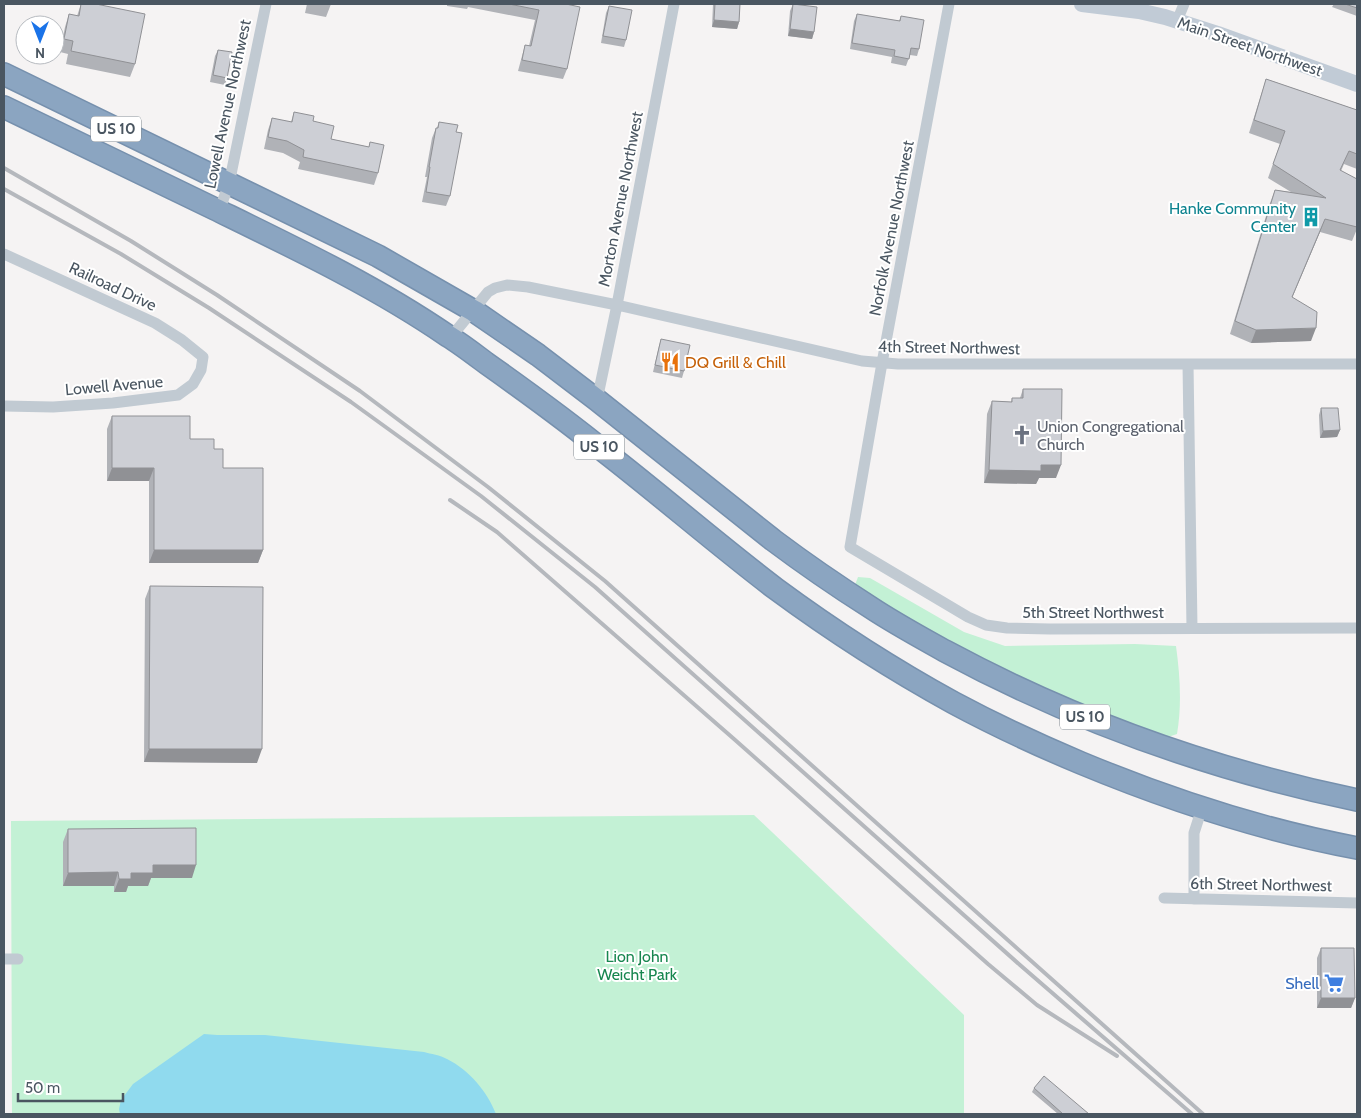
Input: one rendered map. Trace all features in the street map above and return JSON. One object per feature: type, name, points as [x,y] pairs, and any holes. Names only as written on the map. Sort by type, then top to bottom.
[{"type":"highway","name":"US 10","points":[[4,74],[378,256],[474,311],[538,355],[597,400],[800,560],[878,613],[990,674],[1102,724],[1164,747],[1233,770],[1357,800]]},
{"type":"highway","name":"US 10","points":[[4,107],[277,239],[376,291],[451,337],[520,386],[606,452],[752,570],[805,609],[851,641],[954,703],[1034,743],[1117,778],[1202,808],[1301,836],[1357,848]]},
{"type":"street","name":"Lowell Avenue Northwest","points":[[220,211],[229,184],[266,4]]},
{"type":"street","name":"Morton Avenue Northwest","points":[[597,400],[674,4]]},
{"type":"street","name":"Norfolk Avenue Northwest","points":[[850,547],[882,363],[949,4]]},
{"type":"street","name":"Main Street Northwest","points":[[1082,4],[1139,11],[1178,21],[1357,84]]},
{"type":"street","points":[[1178,21],[1184,4]]},
{"type":"street","name":"Railroad Drive","points":[[4,254],[155,323],[203,356]]},
{"type":"street","name":"4th Street Northwest","points":[[451,337],[488,292],[507,285],[528,287],[617,305],[862,361],[882,363],[1357,364]]},
{"type":"street","name":"Lowell Avenue","points":[[4,406],[54,407],[178,396],[193,384],[201,370],[203,356]]},
{"type":"street","points":[[1188,364],[1192,628]]},
{"type":"street","name":"5th Street Northwest","points":[[850,547],[968,617],[986,625],[1007,628],[1357,628]]},
{"type":"street","points":[[1194,899],[1194,833],[1202,808]]},
{"type":"street","name":"6th Street Northwest","points":[[1164,898],[1357,903]]},
{"type":"street","points":[[4,959],[18,959]]},
{"type":"green space","points":[[858,577],[870,578],[964,632],[1005,646],[1135,644],[1176,646],[1180,690],[1177,734],[1165,738],[1127,727],[997,669],[886,609],[855,585]]},
{"type":"green space","name":"Lion John Weicht Park","points":[[754,815],[964,1015],[964,1114],[12,1114],[11,821]]},
{"type":"water","points":[[204,1034],[265,1035],[424,1052],[444,1058],[470,1075],[488,1097],[496,1114],[120,1114],[121,1100],[133,1084]]},
{"type":"building","points":[[81,4],[96,4],[145,14],[135,64],[71,51],[73,41],[65,39],[69,14],[79,16]]},
{"type":"building","points":[[509,4],[566,4],[580,7],[567,69],[522,60],[525,45],[531,46],[539,10]]},
{"type":"building","points":[[715,4],[740,4],[739,22],[714,20]]},
{"type":"building","points":[[793,4],[817,7],[814,32],[790,29]]},
{"type":"building","points":[[1345,4],[1357,4],[1357,8]]},
{"type":"building","points":[[609,6],[632,10],[626,40],[603,36]]},
{"type":"building","points":[[857,14],[900,21],[901,16],[924,20],[919,49],[911,48],[909,59],[894,56],[895,50],[852,43]]},
{"type":"building","points":[[218,50],[232,52],[227,78],[213,75]]},
{"type":"building","name":"Hanke Community Center","points":[[1266,79],[1357,110],[1357,154],[1349,151],[1340,170],[1357,179],[1357,227],[1325,219],[1292,297],[1317,312],[1316,328],[1256,330],[1235,321],[1275,190],[1326,198],[1273,164],[1285,131],[1254,120]]},
{"type":"building","points":[[294,112],[314,116],[313,121],[334,126],[331,139],[369,147],[370,142],[384,145],[378,173],[303,157],[304,150],[287,141],[268,137],[272,118],[292,122]]},
{"type":"building","points":[[439,122],[458,125],[456,132],[462,133],[450,196],[426,192],[436,128],[438,128]]},
{"type":"building","name":"DQ Grill & Chill","points":[[661,339],[690,345],[684,371],[655,365]]},
{"type":"building","name":"Union Congregational Church","points":[[1023,389],[1062,389],[1061,465],[1041,465],[1041,471],[989,470],[992,401],[1012,402],[1012,398],[1023,398]]},
{"type":"building","points":[[1321,408],[1338,408],[1340,430],[1323,431]]},
{"type":"building","points":[[112,416],[190,416],[190,439],[214,439],[214,449],[223,449],[223,468],[263,468],[263,550],[154,550],[154,468],[112,468]]},
{"type":"building","points":[[150,586],[263,587],[262,749],[149,749]]},
{"type":"building","points":[[196,828],[196,865],[153,865],[153,873],[131,873],[131,879],[119,879],[118,872],[68,873],[68,829]]},
{"type":"building","name":"Shell","points":[[1321,948],[1354,948],[1355,998],[1321,998]]},
{"type":"building","points":[[1044,1076],[1089,1114],[1063,1114],[1034,1088]]},
{"type":"railway","points":[[4,168],[131,241],[217,295],[360,391],[488,487],[605,581],[1203,1114]]},
{"type":"railway","points":[[4,189],[121,254],[209,308],[351,402],[481,496],[595,587],[1020,965],[1192,1114]]},
{"type":"railway","points":[[450,500],[497,532],[1037,1005],[1117,1056]]},
{"type":"place","name":"Hanke Community Center","points":[[1311,217]]},
{"type":"place","name":"DQ Grill & Chill","points":[[670,362]]},
{"type":"place","name":"Union Congregational Church","points":[[1022,435]]},
{"type":"place","name":"Shell","points":[[1334,983]]}]
